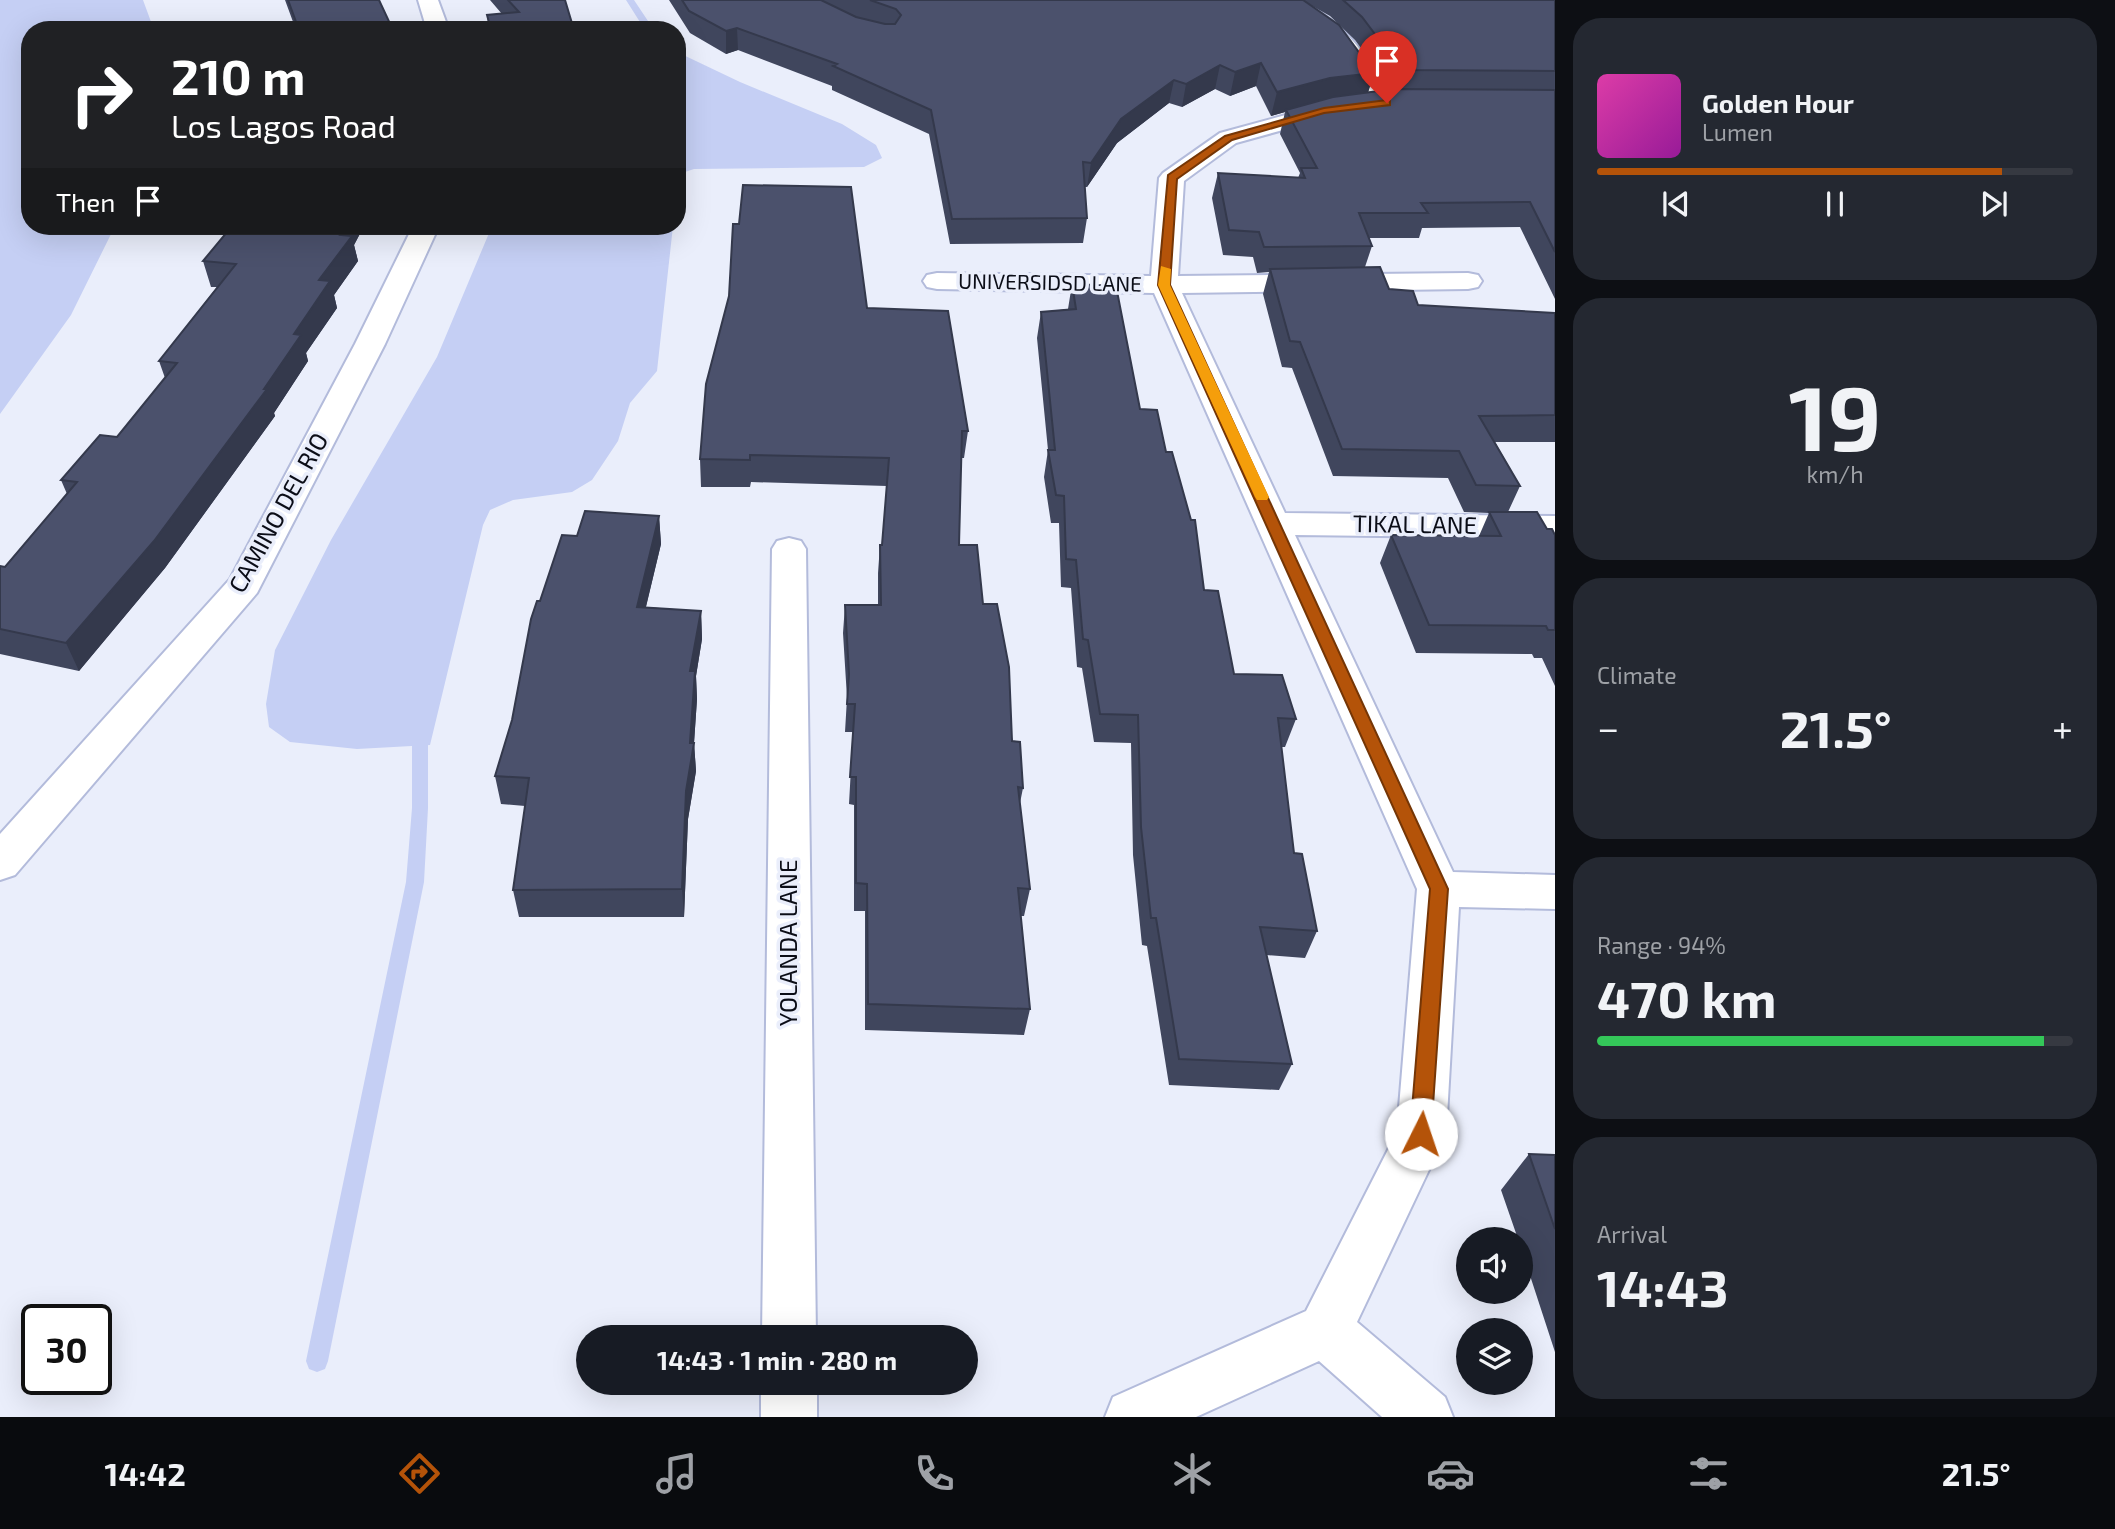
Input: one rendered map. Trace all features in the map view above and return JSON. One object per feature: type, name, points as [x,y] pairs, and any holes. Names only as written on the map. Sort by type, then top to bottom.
[{"type":"street","points":[[1133,1417],[1325,1330],[1421,1134],[1439,889],[1164,285],[1172,178],[1228,138],[1324,111],[1401,103],[1343,41],[1315,19],[1282,0]]},
{"type":"street","points":[[434,3],[437,21]]},
{"type":"street","name":"CAMINO DEL RIO","points":[[0,863],[244,585],[370,344],[422,235]]},
{"type":"street","name":"UNIVERSIDSD LANE","points":[[937,281],[1164,285],[1468,281]]},
{"type":"street","name":"TIKAL LANE","points":[[1275,524],[1555,527]]},
{"type":"street","name":"YOLANDA LANE","points":[[789,549],[789,1325]]},
{"type":"street","points":[[1439,889],[1555,892]]},
{"type":"street","points":[[1325,1330],[1425,1417]]},
{"type":"street","points":[[789,1395],[789,1417]]},
{"type":"water","points":[[0,0],[143,0],[151,21],[21,21],[21,235],[111,235],[71,315],[0,414]]},
{"type":"water","points":[[686,56],[842,124],[876,145],[882,158],[864,167],[694,169],[686,172]]},
{"type":"water","points":[[488,235],[672,235],[657,371],[630,403],[618,441],[592,480],[572,492],[513,500],[490,510],[483,525],[430,745],[357,749],[290,742],[269,727],[266,704],[275,650],[331,540],[437,357]]},
{"type":"building","points":[[288,0],[379,0],[389,21],[296,21]]},
{"type":"building","points":[[508,0],[565,0],[571,21],[489,21],[487,15],[519,12]]},
{"type":"building","points":[[682,0],[821,0],[856,17],[895,24],[901,15],[896,9],[870,0],[1303,0],[1339,25],[1374,73],[1330,78],[1277,92],[1261,63],[1235,72],[1220,65],[1186,84],[1174,80],[1121,119],[1091,163],[1083,162],[1087,218],[952,219],[931,110],[833,66],[837,64],[737,28],[726,31],[689,11]]},
{"type":"building","points":[[1343,0],[1555,0],[1555,71],[1402,70],[1362,17]]},
{"type":"building","points":[[1394,89],[1555,90],[1555,252],[1530,202],[1421,203],[1428,213],[1359,213],[1372,246],[1264,247],[1259,232],[1229,230],[1218,173],[1305,178],[1301,168],[1317,168],[1286,110],[1333,97]]},
{"type":"building","points":[[743,185],[851,187],[867,308],[948,311],[968,431],[962,431],[959,545],[977,545],[983,604],[997,604],[1009,667],[1012,741],[1020,742],[1023,788],[1018,787],[1030,889],[1018,888],[1030,1009],[868,1004],[867,884],[856,883],[856,777],[850,777],[855,704],[847,704],[849,674],[845,605],[881,605],[880,545],[889,458],[750,455],[750,460],[700,459],[706,384],[729,296],[733,224],[739,224]]},
{"type":"building","points":[[225,235],[352,236],[319,280],[330,281],[294,334],[301,335],[264,389],[267,389],[154,541],[66,643],[0,629],[0,566],[5,567],[77,482],[61,480],[100,435],[117,437],[177,363],[159,361],[236,264],[203,261]]},
{"type":"building","points":[[1380,267],[1389,289],[1413,291],[1418,305],[1555,313],[1555,415],[1479,416],[1520,486],[1476,485],[1459,451],[1342,449],[1300,342],[1290,341],[1270,269]]},
{"type":"building","points":[[1072,284],[1116,286],[1140,409],[1157,410],[1166,452],[1172,452],[1191,520],[1195,520],[1204,590],[1218,591],[1234,674],[1282,675],[1296,719],[1278,718],[1294,853],[1302,854],[1317,931],[1260,927],[1292,1064],[1179,1059],[1156,918],[1151,918],[1141,827],[1138,715],[1100,714],[1088,640],[1083,639],[1076,560],[1066,559],[1064,496],[1056,495],[1048,450],[1055,450],[1041,312],[1076,309]]},
{"type":"building","points":[[585,511],[659,516],[637,607],[701,611],[690,671],[695,671],[690,743],[694,743],[686,791],[682,889],[513,890],[529,778],[495,776],[512,720],[531,619],[537,601],[540,601],[562,535],[577,536]]},
{"type":"building","points":[[1489,512],[1537,512],[1547,529],[1552,529],[1555,535],[1555,630],[1548,630],[1546,626],[1429,625],[1391,535],[1501,536]]},
{"type":"building","points":[[1529,1154],[1555,1155],[1555,1229]]},
{"type":"waterway","points":[[630,0],[644,21]]},
{"type":"waterway","points":[[317,1361],[415,882],[420,808],[420,745]]},
{"type":"slow traffic","points":[[1165,269],[1164,285],[1262,497]]},
{"type":"route","points":[[1387,103],[1324,111],[1228,138],[1172,178],[1164,285],[1439,889],[1421,1134]]}]
